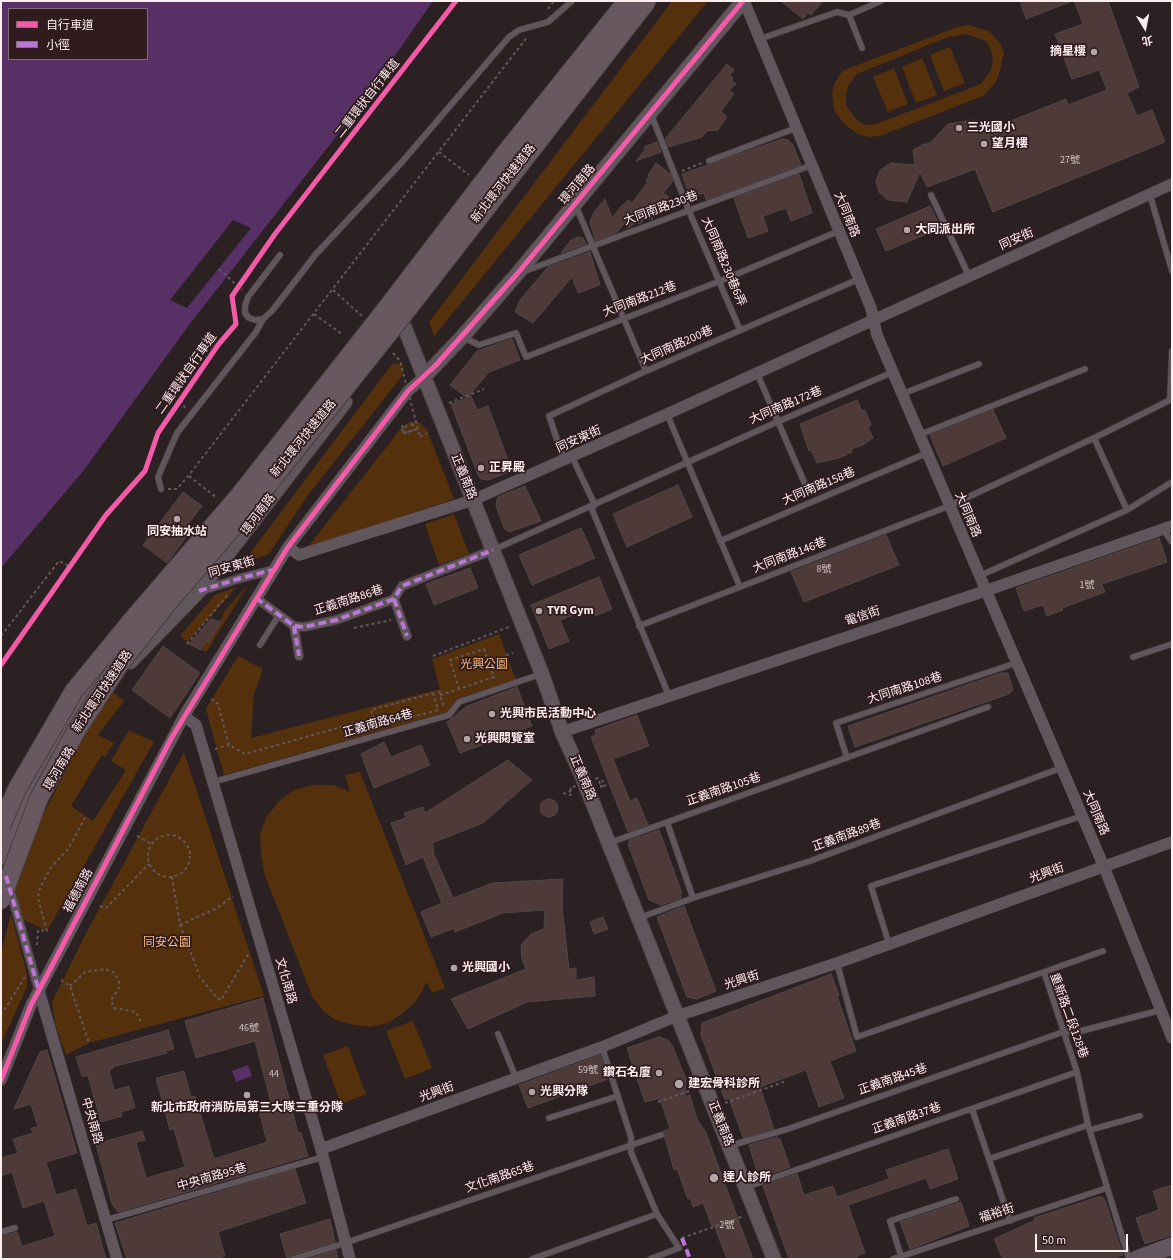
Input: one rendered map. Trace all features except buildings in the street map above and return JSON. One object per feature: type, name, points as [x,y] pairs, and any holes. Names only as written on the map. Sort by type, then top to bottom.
[{"type":"highway","name":"新北環河快速道路","points":[[1,826],[17,789],[74,691],[133,619],[239,496],[383,313],[507,151],[626,1]]},
{"type":"highway","name":"新北環河快速道路","points":[[1,900],[39,798],[76,731],[119,665],[166,605],[256,500],[647,1]]},
{"type":"highway","points":[[1,856],[20,807],[86,694],[124,643],[158,603],[193,551]]},
{"type":"main road","points":[[1137,1259],[1172,1246]]},
{"type":"street","points":[[1,806],[52,711],[81,671],[251,478],[626,1]]},
{"type":"street","name":"環河南路","points":[[4,882],[30,820],[113,679],[199,591],[547,134],[656,1]]},
{"type":"street","name":"環河南路","points":[[424,377],[462,337],[517,274],[743,1]]},
{"type":"street","name":"大同南路","points":[[743,1],[859,279],[874,320],[877,334],[1016,664],[1104,867],[1172,1038]]},
{"type":"street","name":"同安街","points":[[874,320],[1172,184]]},
{"type":"street","name":"正義南路","points":[[392,297],[542,674],[562,732],[639,918],[774,1259]]},
{"type":"street","name":"同安東街","points":[[288,547],[299,555],[473,500],[568,459],[874,320]]},
{"type":"street","name":"福德南路","points":[[1,1080],[39,991],[184,716],[288,547],[408,391],[424,377]]},
{"type":"street","name":"電信街","points":[[562,732],[985,591],[1167,527]]},
{"type":"street","name":"正義南路86巷","points":[[294,626],[304,627],[336,620],[394,599],[402,586],[493,550]]},
{"type":"street","name":"同安東街","points":[[199,591],[240,578],[273,570]]},
{"type":"street","points":[[256,598],[294,626],[298,656]]},
{"type":"street","points":[[394,599],[407,636]]},
{"type":"street","name":"文化南路","points":[[184,716],[196,725],[322,1153],[350,1259]]},
{"type":"street","name":"光興街","points":[[322,1153],[516,1078],[602,1047],[677,1016],[837,963],[1172,842]]},
{"type":"street","points":[[4,882],[39,991]]},
{"type":"street","name":"中央南路","points":[[39,991],[117,1259]]},
{"type":"lane","points":[[161,489],[158,476],[178,433],[256,332],[263,319],[272,311],[316,254],[402,162],[509,37],[519,30],[548,22],[572,1]]},
{"type":"lane","points":[[760,39],[837,12],[849,15],[881,1]]},
{"type":"lane","points":[[849,15],[862,48]]},
{"type":"lane","name":"大同南路230巷6弄","points":[[651,112],[689,211],[740,330]]},
{"type":"lane","points":[[709,161],[796,128]]},
{"type":"lane","name":"大同南路230巷","points":[[517,274],[812,165]]},
{"type":"lane","points":[[1150,195],[1172,271]]},
{"type":"lane","points":[[931,196],[969,276]]},
{"type":"lane","points":[[575,204],[646,371]]},
{"type":"lane","name":"大同南路212巷","points":[[462,337],[479,345],[516,333],[526,357],[720,281],[839,231]]},
{"type":"lane","points":[[263,319],[254,320],[249,318],[245,313],[245,306],[248,297],[280,255]]},
{"type":"lane","name":"大同南路200巷","points":[[568,459],[549,416],[646,371],[859,279]]},
{"type":"lane","points":[[1171,399],[1172,351]]},
{"type":"lane","points":[[902,394],[979,364]]},
{"type":"lane","points":[[919,434],[1086,369]]},
{"type":"lane","name":"大同南路172巷","points":[[493,550],[593,506],[687,462],[893,372]]},
{"type":"lane","points":[[756,374],[805,484]]},
{"type":"lane","name":"大同南路146巷","points":[[639,626],[949,506],[1094,438],[1171,399]]},
{"type":"lane","points":[[667,414],[740,587]]},
{"type":"lane","points":[[1094,438],[1127,510]]},
{"type":"lane","name":"大同南路158巷","points":[[720,541],[927,453]]},
{"type":"lane","points":[[568,459],[593,506],[639,626],[669,696]]},
{"type":"lane","points":[[979,576],[1127,510],[1172,482]]},
{"type":"lane","points":[[1167,527],[1172,542]]},
{"type":"lane","points":[[260,645],[280,615]]},
{"type":"lane","points":[[1133,656],[1172,644]]},
{"type":"lane","name":"大同南路108巷","points":[[848,758],[836,723],[1016,664]]},
{"type":"lane","name":"正義南路64巷","points":[[213,782],[449,715],[459,702],[542,674]]},
{"type":"lane","name":"正義南路105巷","points":[[608,843],[988,707]]},
{"type":"lane","name":"正義南路89巷","points":[[639,918],[693,898],[810,861],[1061,768]]},
{"type":"lane","points":[[889,944],[871,886],[1082,816]]},
{"type":"lane","points":[[667,822],[693,898]]},
{"type":"lane","points":[[1044,972],[1103,952]]},
{"type":"lane","name":"重新路二段128巷","points":[[837,963],[857,1037],[1044,972],[1077,1072],[1089,1127],[1129,1259]]},
{"type":"lane","name":"正義南路45巷","points":[[729,1146],[788,1129],[1063,1032],[1081,1031],[1161,1010]]},
{"type":"lane","points":[[498,1034],[516,1078]]},
{"type":"lane","points":[[602,1047],[631,1138],[631,1152],[657,1214],[679,1248],[650,1259]]},
{"type":"lane","name":"正義南路37巷","points":[[745,1187],[1077,1072]]},
{"type":"lane","points":[[549,1118],[618,1096]]},
{"type":"lane","points":[[972,1108],[1010,1221]]},
{"type":"lane","points":[[989,1159],[1089,1127],[1140,1116]]},
{"type":"lane","name":"文化南路65巷","points":[[293,1259],[661,1135]]},
{"type":"lane","name":"中央南路95巷","points":[[106,1220],[322,1153]]},
{"type":"lane","name":"福裕街","points":[[893,1259],[1107,1188]]},
{"type":"lane","points":[[901,1256],[890,1221],[956,1199]]},
{"type":"lane","points":[[532,1259],[657,1214]]},
{"type":"lane","points":[[1,1232],[15,1228]]},
{"type":"path","points":[[177,489],[314,314],[554,1]]},
{"type":"path","points":[[439,152],[469,175]]},
{"type":"path","points":[[674,174],[709,161]]},
{"type":"path","points":[[219,269],[239,286],[248,297]]},
{"type":"path","points":[[235,291],[243,281]]},
{"type":"path","points":[[314,314],[342,334]]},
{"type":"path","points":[[447,406],[448,404],[484,389]]},
{"type":"path","points":[[402,425],[404,432],[415,430],[414,424],[402,428],[403,433],[418,429]]},
{"type":"path","points":[[420,437],[427,433]]},
{"type":"path","points":[[189,475],[218,498]]},
{"type":"path","points":[[64,572],[73,560]]},
{"type":"path","points":[[1,636],[59,561],[69,566]]},
{"type":"path","points":[[187,644],[216,612],[240,578]]},
{"type":"path","points":[[354,628],[385,621]]},
{"type":"path","points":[[433,656],[522,623]]},
{"type":"path","points":[[440,695],[460,689],[494,677],[484,649],[450,660],[460,689]]},
{"type":"path","points":[[489,662],[513,653]]},
{"type":"path","points":[[439,691],[444,709]]},
{"type":"path","points":[[433,693],[438,710],[376,727],[373,718],[371,710],[433,693]]},
{"type":"path","points":[[211,699],[218,704],[229,745]]},
{"type":"path","points":[[435,701],[442,699]]},
{"type":"path","points":[[204,752],[229,745],[245,754],[373,718]]},
{"type":"path","points":[[564,794],[571,791],[570,788],[598,778],[601,786],[604,786],[602,779],[599,780],[602,787],[606,785]]},
{"type":"path","points":[[37,946],[38,930],[47,931],[38,899],[39,890],[52,867],[68,849],[85,818]]},
{"type":"path","points":[[170,835],[183,840],[188,846],[190,859],[188,866],[184,871],[172,877],[158,874],[149,864],[148,857],[152,844],[163,836],[170,835]]},
{"type":"path","points":[[137,836],[152,844]]},
{"type":"path","points":[[100,906],[106,908],[149,864]]},
{"type":"path","points":[[172,877],[180,925],[200,977],[216,997],[221,1000],[249,953]]},
{"type":"path","points":[[180,925],[217,908],[233,896]]},
{"type":"path","points":[[70,986],[85,972],[105,969],[113,972],[119,980],[119,988],[111,1000],[114,1008],[136,1012],[141,1022]]},
{"type":"path","points":[[1,1015],[25,977]]},
{"type":"path","points":[[61,980],[70,986],[89,1043]]},
{"type":"path","points":[[713,1107],[786,1081]]},
{"type":"path","points":[[658,1102],[705,1086]]},
{"type":"path","points":[[674,1241],[755,1212]]},
{"type":"green space","points":[[672,1],[708,1],[434,336],[429,322]]},
{"type":"green space","points":[[968,25],[989,31],[1000,43],[1004,53],[999,74],[995,83],[983,96],[880,136],[868,137],[858,134],[843,123],[834,109],[832,93],[834,84],[842,71],[957,27]],"holes":[[[966,34],[986,41],[991,50],[993,59],[991,70],[981,84],[876,124],[865,125],[857,120],[846,105],[846,94],[849,84],[857,74],[948,37]]]},
{"type":"green space","points":[[950,47],[965,83],[944,91],[930,55]]},
{"type":"green space","points":[[922,58],[937,95],[916,103],[902,67]]},
{"type":"green space","points":[[894,68],[908,104],[888,112],[873,77]]},
{"type":"green space","points":[[393,363],[403,365],[403,375],[308,495],[269,554],[242,564]]},
{"type":"green space","points":[[409,422],[419,422],[427,430],[454,499],[307,548],[403,426]]},
{"type":"green space","points":[[454,514],[469,554],[439,565],[425,524]]},
{"type":"green space","points":[[249,583],[207,651],[202,651],[206,641],[209,641],[225,611]]},
{"type":"green space","points":[[237,587],[187,642],[180,636],[215,595]]},
{"type":"green space","name":"光興公園","points":[[499,634],[516,680],[456,699],[447,712],[224,775],[206,709],[238,656],[263,669],[254,694],[251,738],[440,689],[432,659]]},
{"type":"green space","points":[[113,692],[124,701],[98,735],[114,743],[105,757],[102,755],[71,806],[93,821],[126,770],[111,761],[129,730],[154,742],[47,931],[22,919],[11,878],[89,725]]},
{"type":"green space","name":"同安公園","points":[[184,752],[264,996],[89,1043],[66,1055],[55,1024],[52,1002],[84,937]]},
{"type":"green space","points":[[360,772],[445,988],[432,993],[427,982],[416,1001],[402,1014],[388,1023],[370,1027],[354,1025],[336,1020],[324,1012],[312,996],[264,873],[260,834],[266,818],[279,801],[294,790],[313,785],[334,785],[350,792],[345,775]]},
{"type":"green space","points":[[11,914],[27,974],[27,987],[1,1044],[1,952]]},
{"type":"green space","points":[[413,1021],[432,1068],[405,1079],[386,1031]]},
{"type":"green space","points":[[348,1046],[366,1094],[341,1104],[323,1055]]},
{"type":"shaded area","points":[[1,1],[433,1],[360,106],[189,325],[84,470],[1,568]]},
{"type":"shaded area","points":[[248,1065],[252,1076],[236,1082],[232,1071]]},
{"type":"pier","points":[[233,220],[251,228],[187,308],[170,300]]},
{"type":"marked path","points":[[256,598],[294,626],[304,627],[336,620],[394,599],[402,586],[493,550]]},
{"type":"marked path","points":[[199,591],[273,570]]},
{"type":"marked path","points":[[394,599],[407,636]]},
{"type":"marked path","points":[[294,626],[299,656]]},
{"type":"marked path","points":[[6,876],[39,991]]},
{"type":"marked path","points":[[682,1238],[690,1259]]},
{"type":"cycle path","name":"二重環狀自行車道","points":[[1,665],[106,515],[145,471],[158,433],[218,345],[236,324],[232,296],[275,234],[456,1]]},
{"type":"cycle path","points":[[1,1080],[31,1005],[172,737],[288,547],[408,391],[436,365],[517,274],[743,1]]},
{"type":"place","name":"摘星樓","points":[[1094,52]]},
{"type":"place","name":"三光國小","points":[[959,128]]},
{"type":"place","name":"望月樓","points":[[984,144]]},
{"type":"place","name":"大同派出所","points":[[907,230]]},
{"type":"place","name":"正昇殿","points":[[481,468]]},
{"type":"place","name":"同安抽水站","points":[[177,519]]},
{"type":"place","name":"TYR Gym","points":[[539,611]]},
{"type":"place","name":"光興市民活動中心","points":[[492,714]]},
{"type":"place","name":"光興閱覽室","points":[[467,739]]},
{"type":"place","name":"光興國小","points":[[454,968]]},
{"type":"place","name":"鑽石名廈","points":[[659,1073]]},
{"type":"place","name":"建宏骨科診所","points":[[679,1084]]},
{"type":"place","name":"光興分隊","points":[[532,1092]]},
{"type":"place","name":"新北市政府消防局第三大隊三重分隊","points":[[247,1095]]},
{"type":"place","name":"達人診所","points":[[714,1178]]}]
